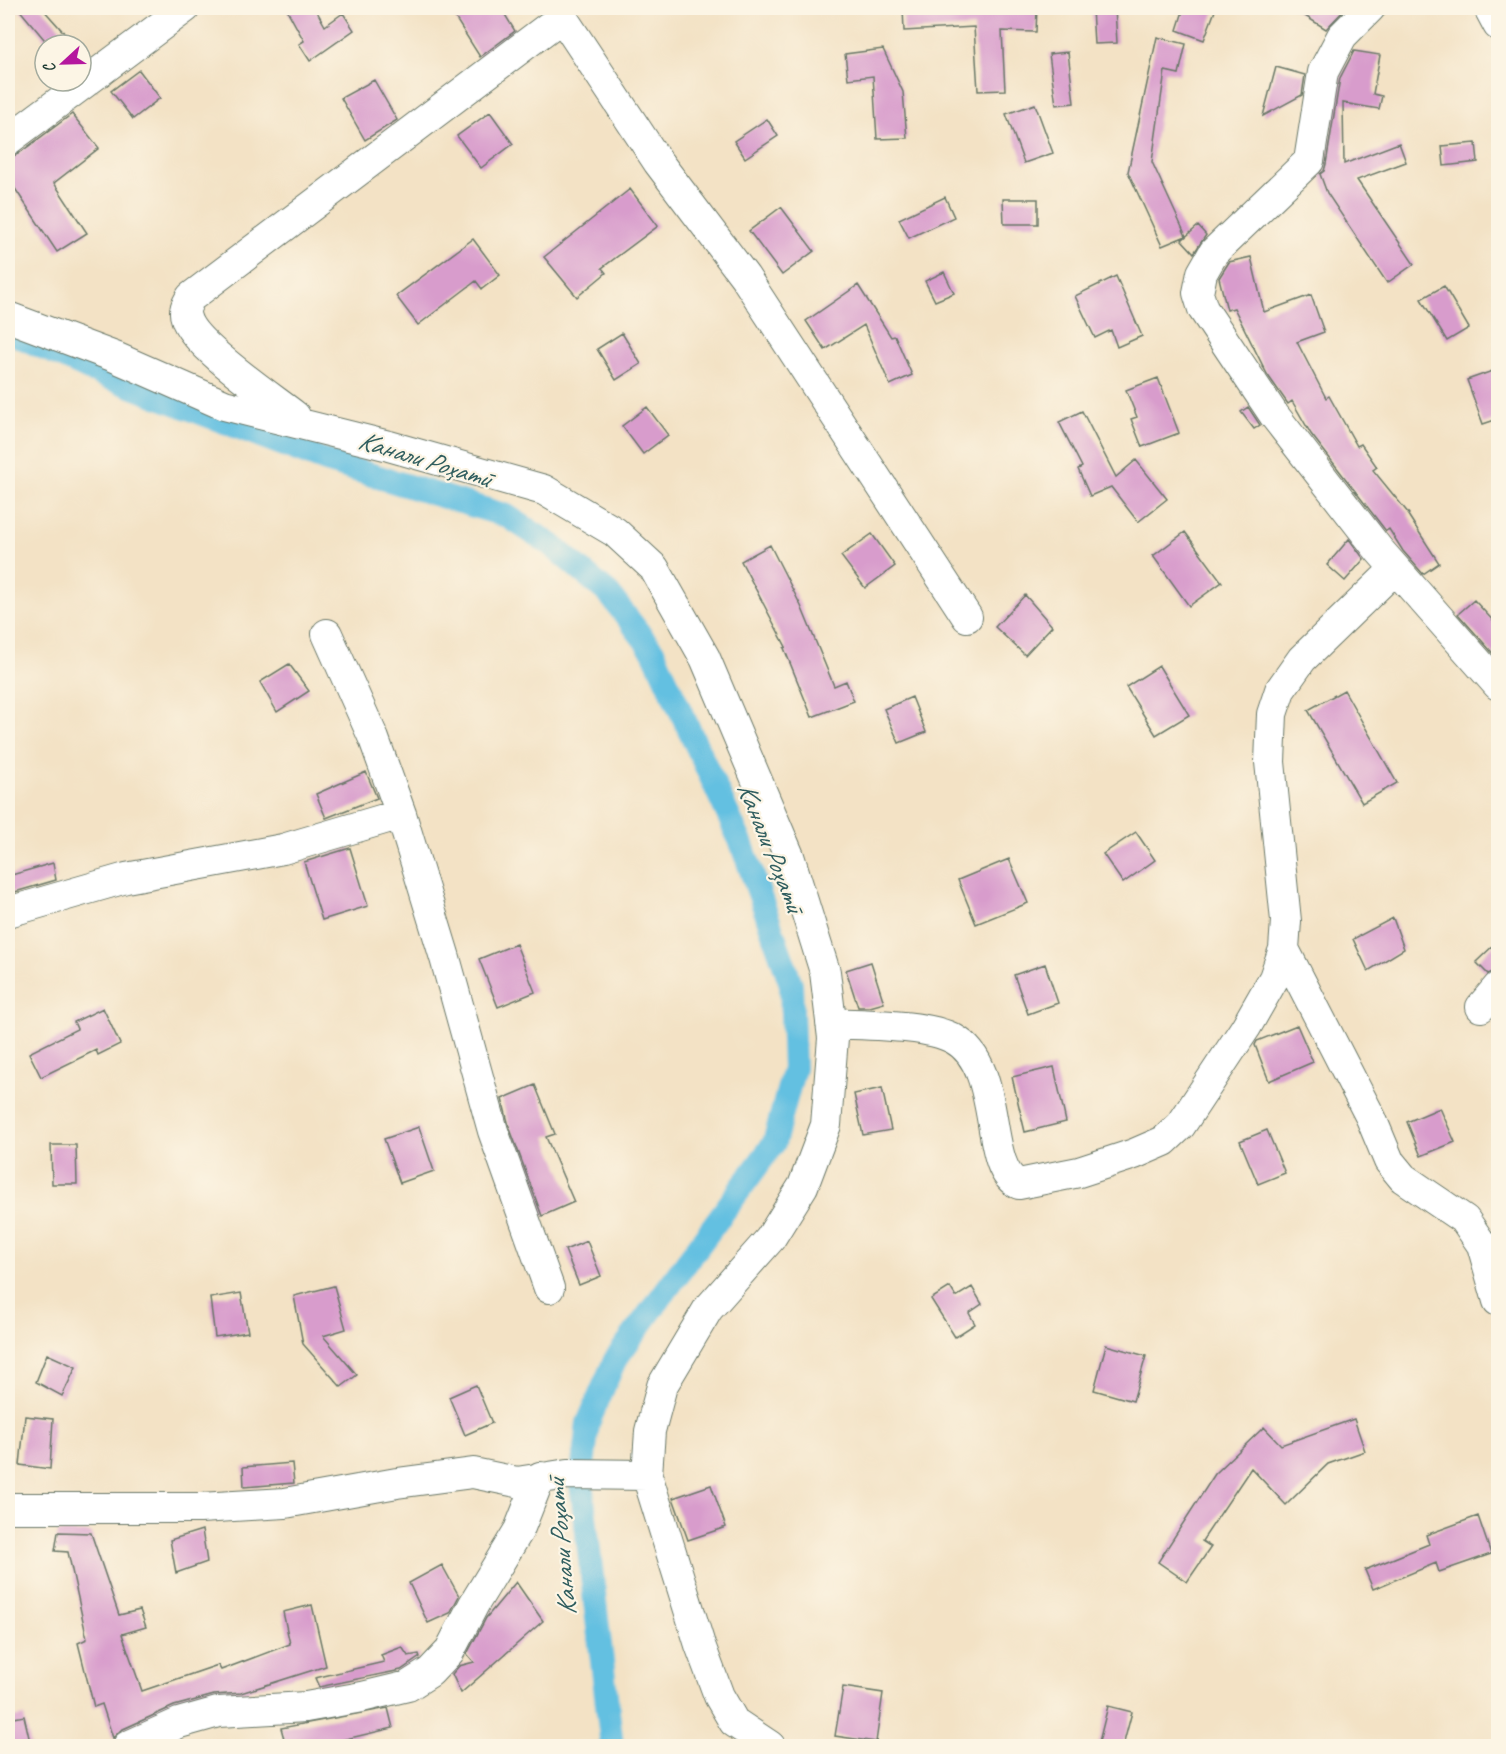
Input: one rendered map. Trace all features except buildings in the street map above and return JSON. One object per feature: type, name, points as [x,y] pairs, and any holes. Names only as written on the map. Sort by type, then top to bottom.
[{"type":"street","points":[[8,140],[185,8]]},
{"type":"street","points":[[1370,8],[1342,36],[1323,72],[1309,161],[1214,252],[1202,273],[1198,293],[1203,309],[1274,415],[1395,569],[1498,685]]},
{"type":"street","points":[[1489,8],[1498,25]]},
{"type":"street","points":[[304,424],[247,381],[204,344],[190,328],[185,316],[185,307],[191,297],[559,12],[658,162],[745,277],[967,617]]},
{"type":"street","points":[[8,317],[115,357],[224,405],[304,424],[544,490],[615,532],[654,568],[705,658],[789,856],[825,972],[833,1038],[826,1125],[803,1186],[770,1239],[708,1309],[662,1386],[650,1431],[647,1474],[718,1696],[734,1722],[770,1746]]},
{"type":"street","points":[[831,1023],[921,1029],[952,1038],[968,1048],[981,1073],[993,1116],[1004,1172],[1012,1181],[1019,1184],[1079,1172],[1164,1141],[1181,1125],[1246,1027],[1274,978],[1284,950],[1286,921],[1270,762],[1272,714],[1280,690],[1302,658],[1395,569]]},
{"type":"street","points":[[327,634],[374,739],[401,814],[494,1131],[549,1288]]},
{"type":"street","points":[[8,912],[126,878],[282,849],[401,814]]},
{"type":"street","points":[[1284,950],[1371,1118],[1389,1161],[1403,1178],[1465,1220],[1482,1245],[1498,1301]]},
{"type":"street","points":[[8,1508],[221,1507],[285,1503],[473,1473],[517,1482],[554,1476],[647,1474]]},
{"type":"street","points":[[128,1746],[179,1724],[218,1712],[306,1707],[408,1686],[430,1672],[449,1652],[474,1604],[554,1476]]},
{"type":"waterway","name":"Канали Роҳатӣ","points":[[8,331],[97,373],[326,461],[507,516],[550,544],[609,594],[653,651],[742,845],[791,984],[794,1068],[774,1143],[615,1360],[588,1423],[581,1483],[612,1746]]}]
